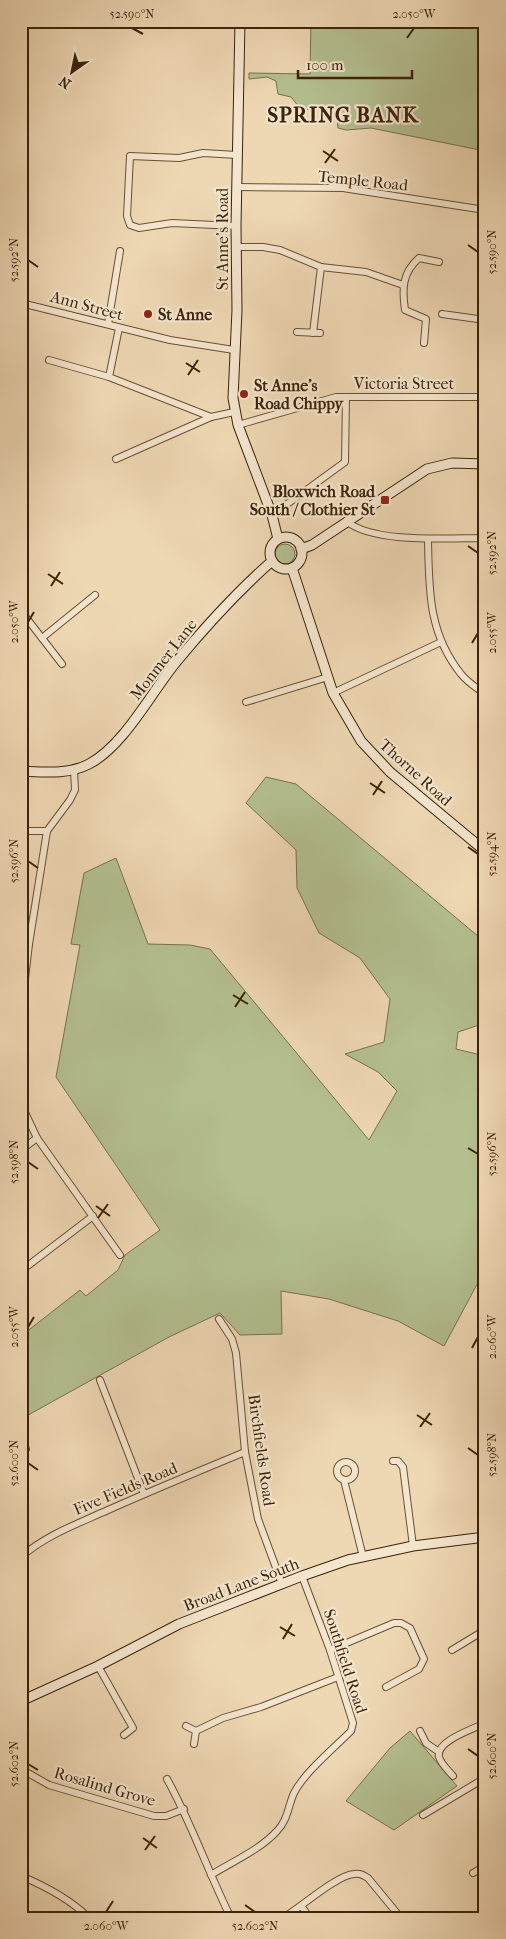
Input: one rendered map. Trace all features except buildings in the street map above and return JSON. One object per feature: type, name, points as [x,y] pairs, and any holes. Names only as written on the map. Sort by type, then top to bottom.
[{"type":"street","name":"St Anne's Road","points":[[240,21],[234,412],[272,515],[278,539]]},
{"type":"street","points":[[236,226],[172,223],[140,228],[130,225],[127,216],[130,156],[178,158],[203,153],[238,154]]},
{"type":"street","name":"Temple Road","points":[[236,187],[343,188],[485,210]]},
{"type":"street","points":[[236,247],[263,247],[280,250],[321,267],[366,272],[403,285]]},
{"type":"street","points":[[108,324],[120,251]]},
{"type":"street","points":[[424,343],[426,319],[405,310],[403,285],[410,266],[419,258],[439,262]]},
{"type":"street","points":[[297,332],[317,333],[321,267]]},
{"type":"street","name":"Ann Street","points":[[21,303],[170,340],[234,350]]},
{"type":"street","points":[[442,314],[485,320]]},
{"type":"street","points":[[109,377],[119,328]]},
{"type":"street","points":[[49,360],[109,377],[211,417]]},
{"type":"street","points":[[272,515],[345,462],[346,397]]},
{"type":"street","name":"Victoria Street","points":[[238,425],[336,398],[485,397]]},
{"type":"street","points":[[116,459],[211,417],[234,412]]},
{"type":"street","points":[[301,549],[312,545],[427,469],[452,463],[485,464]]},
{"type":"street","points":[[346,521],[356,528],[393,536],[428,539],[485,538]]},
{"type":"street","points":[[291,538],[301,549],[300,560],[292,568],[283,569],[272,562],[270,549],[278,539],[291,538]]},
{"type":"street","points":[[428,539],[429,588],[432,614],[441,642],[462,675],[485,694]]},
{"type":"street","name":"Monmer Lane","points":[[74,770],[102,756],[138,714],[178,659],[247,585],[272,562]]},
{"type":"street","name":"Thorne Road","points":[[292,568],[333,693],[361,742],[384,766],[485,851]]},
{"type":"street","points":[[42,638],[95,595]]},
{"type":"street","points":[[21,610],[62,664]]},
{"type":"street","points":[[333,693],[441,642]]},
{"type":"street","points":[[246,702],[328,678]]},
{"type":"street","points":[[21,771],[57,772],[74,770],[75,790],[70,800],[46,831],[21,1013]]},
{"type":"street","points":[[21,831],[46,831]]},
{"type":"street","points":[[21,943],[30,944]]},
{"type":"street","points":[[21,1104],[37,1138],[120,1255]]},
{"type":"street","points":[[21,1150],[37,1138]]},
{"type":"street","points":[[21,1271],[93,1216]]},
{"type":"street","name":"Birchfields Road","points":[[219,1319],[232,1339],[236,1353],[245,1452],[258,1519],[282,1584]]},
{"type":"street","points":[[100,1380],[144,1494]]},
{"type":"street","points":[[21,1439],[26,1449],[21,1454]]},
{"type":"street","name":"Five Fields Road","points":[[21,1557],[33,1546],[50,1536],[245,1452]]},
{"type":"street","points":[[392,1461],[398,1461],[402,1467],[413,1546]]},
{"type":"street","points":[[344,1480],[363,1557]]},
{"type":"street","name":"Broad Lane South","points":[[21,1701],[98,1666],[179,1624],[302,1576],[363,1557],[413,1546],[485,1537]]},
{"type":"street","name":"Southfield Road","points":[[211,1875],[269,1840],[288,1815],[294,1793],[303,1780],[351,1731],[353,1723],[330,1650],[302,1576]]},
{"type":"street","points":[[330,1650],[394,1623],[406,1624],[410,1628],[424,1659],[419,1669],[386,1687]]},
{"type":"street","points":[[452,1650],[485,1630]]},
{"type":"street","points":[[98,1666],[133,1728],[124,1734]]},
{"type":"street","points":[[196,1731],[223,1718],[261,1708],[338,1677]]},
{"type":"street","points":[[453,1776],[440,1760],[439,1752],[442,1745],[452,1738],[485,1723]]},
{"type":"street","points":[[186,1726],[196,1731]]},
{"type":"street","points":[[194,1744],[196,1731]]},
{"type":"street","points":[[420,1732],[426,1743],[439,1752]]},
{"type":"street","name":"Rosalind Grove","points":[[21,1769],[49,1785],[154,1816],[166,1816],[184,1808]]},
{"type":"street","points":[[167,1778],[184,1808],[231,1918]]},
{"type":"street","points":[[424,1815],[484,1782]]},
{"type":"street","points":[[473,1873],[484,1867]]},
{"type":"street","points":[[284,1918],[338,1879],[356,1873],[368,1878],[401,1918]]},
{"type":"street","points":[[21,1876],[54,1892],[82,1910],[89,1918]]},
{"type":"street","points":[[302,1906],[310,1918]]},
{"type":"green space","points":[[311,21],[485,21],[485,151],[371,128],[346,130],[338,128],[336,109],[308,109],[304,113],[291,97],[278,94],[276,81],[267,77],[249,79],[249,73],[310,74]]},
{"type":"green space","points":[[285,544],[292,547],[295,554],[292,561],[285,564],[278,561],[275,554],[278,547]]},
{"type":"green space","points":[[266,777],[296,784],[485,942],[485,1023],[458,1032],[456,1049],[485,1056],[485,1276],[482,1275],[444,1346],[398,1321],[329,1299],[281,1291],[282,1334],[240,1335],[220,1313],[169,1337],[21,1419],[21,1336],[80,1290],[86,1296],[118,1270],[125,1255],[160,1230],[56,1077],[80,945],[71,944],[84,873],[116,858],[148,944],[190,945],[210,949],[369,1140],[397,1091],[378,1072],[345,1054],[384,1042],[390,999],[360,958],[319,933],[297,888],[296,850],[246,803]]},
{"type":"green space","points":[[410,1731],[457,1786],[394,1830],[346,1801],[390,1748]]},
{"type":"place","name":"St Anne","points":[[148,314]]},
{"type":"place","name":"St Anne's Road Chippy","points":[[244,394]]},
{"type":"place","name":"Bloxwich Road South / Clothier St","points":[[385,500]]},
{"type":"district","name":"SPRING BANK","points":[[343,115]]}]
